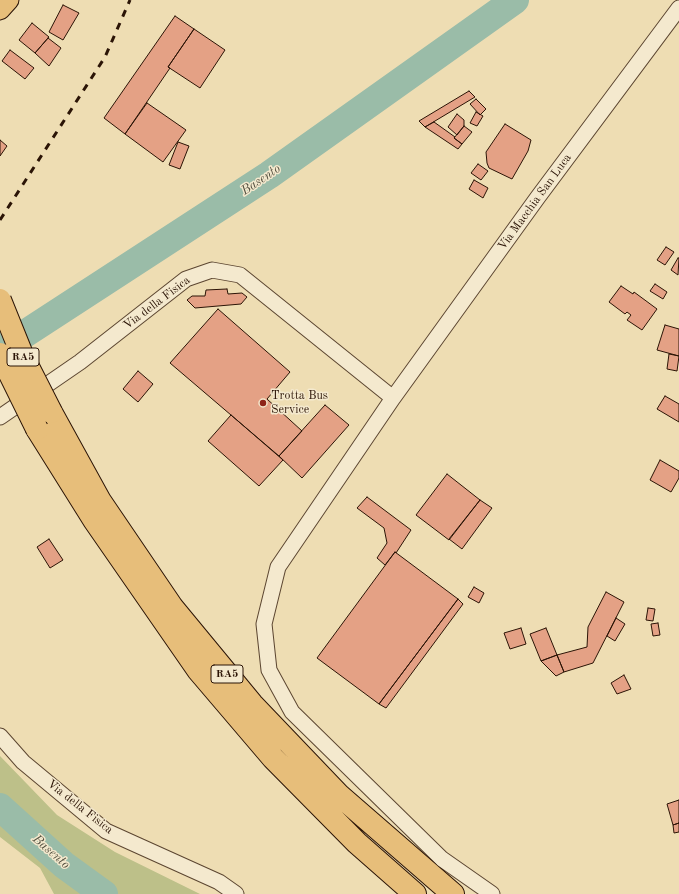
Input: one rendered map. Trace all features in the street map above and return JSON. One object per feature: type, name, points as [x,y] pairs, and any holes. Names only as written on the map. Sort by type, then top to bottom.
[{"type":"highway","name":"RA5","points":[[0,300],[23,357],[51,412],[100,500],[172,607],[252,704],[339,795],[434,879],[454,894]]},
{"type":"highway","name":"RA5","points":[[0,354],[37,429],[94,520],[198,670],[273,758],[357,842],[415,894]]},
{"type":"main road","points":[[0,10],[9,0]]},
{"type":"street","name":"Via Macchia San Luca","points":[[492,894],[442,859],[292,712],[269,670],[264,624],[278,567],[393,398],[542,191],[679,8]]},
{"type":"street","name":"Via della Fisica","points":[[0,417],[80,362],[186,279],[212,270],[240,275],[393,398]]},
{"type":"street","name":"Via della Fisica","points":[[0,736],[23,762],[106,831],[219,882],[236,894]]},
{"type":"green space","points":[[0,756],[57,815],[115,852],[200,894],[54,894],[40,868],[0,837]]},
{"type":"building","points":[[63,5],[79,13],[63,40],[49,32]]},
{"type":"building","points":[[175,16],[194,29],[168,67],[170,68],[125,134],[104,118]]},
{"type":"building","points":[[32,23],[49,37],[35,53],[19,40]]},
{"type":"building","points":[[194,29],[225,50],[200,88],[168,67]]},
{"type":"building","points":[[48,38],[61,48],[49,66],[35,53]]},
{"type":"building","points":[[10,50],[34,68],[25,79],[2,61]]},
{"type":"building","points":[[469,91],[475,97],[425,127],[419,121]]},
{"type":"building","points":[[476,99],[486,109],[480,115],[470,104]]},
{"type":"building","points":[[147,103],[186,130],[163,162],[125,134]]},
{"type":"building","points":[[476,112],[483,116],[477,126],[470,123]]},
{"type":"building","points":[[457,114],[464,120],[464,126],[457,135],[448,127]]},
{"type":"building","points":[[434,122],[462,144],[458,149],[425,127]]},
{"type":"building","points":[[505,124],[531,140],[528,151],[512,179],[489,168],[487,163],[486,152]]},
{"type":"building","points":[[464,126],[472,132],[462,144],[454,138]]},
{"type":"building","points":[[0,140],[7,146],[0,156]]},
{"type":"building","points":[[178,142],[189,146],[180,169],[169,165]]},
{"type":"building","points":[[478,164],[488,171],[481,180],[471,173]]},
{"type":"building","points":[[474,180],[488,188],[483,198],[469,189]]},
{"type":"building","points":[[666,247],[674,252],[665,265],[657,260]]},
{"type":"building","points":[[679,258],[678,275],[671,270]]},
{"type":"building","points":[[655,284],[667,292],[663,299],[650,291]]},
{"type":"building","points":[[621,286],[633,294],[634,292],[657,309],[642,330],[627,320],[631,315],[627,312],[625,314],[609,302]]},
{"type":"building","points":[[227,289],[228,294],[242,293],[247,297],[241,304],[195,308],[187,300],[192,296],[205,296],[206,290]]},
{"type":"building","points":[[218,309],[290,372],[267,399],[302,431],[279,456],[170,363]]},
{"type":"building","points":[[665,325],[679,329],[679,356],[657,350]]},
{"type":"building","points":[[669,354],[679,356],[677,371],[667,369]]},
{"type":"building","points":[[138,371],[153,384],[138,402],[123,389]]},
{"type":"building","points":[[665,396],[679,404],[679,422],[657,409]]},
{"type":"building","points":[[325,405],[349,425],[302,478],[279,456]]},
{"type":"building","points":[[231,415],[283,460],[259,486],[208,441]]},
{"type":"building","points":[[660,460],[679,471],[679,478],[671,492],[650,480]]},
{"type":"building","points":[[447,474],[480,500],[449,540],[416,515]]},
{"type":"building","points":[[367,497],[411,530],[396,553],[395,552],[385,565],[377,558],[387,543],[384,528],[357,508]]},
{"type":"building","points":[[480,500],[492,508],[462,549],[449,539]]},
{"type":"building","points":[[49,539],[63,560],[50,568],[37,547]]},
{"type":"building","points":[[395,552],[458,599],[379,704],[317,658]]},
{"type":"building","points":[[474,587],[484,593],[479,603],[468,597]]},
{"type":"building","points":[[606,592],[624,602],[593,663],[564,672],[557,655],[587,647],[588,627]]},
{"type":"building","points":[[458,599],[463,604],[386,708],[379,704]]},
{"type":"building","points":[[648,608],[655,609],[653,621],[646,620]]},
{"type":"building","points":[[616,618],[625,624],[615,641],[607,636]]},
{"type":"building","points":[[658,623],[660,635],[653,636],[651,624]]},
{"type":"building","points":[[521,628],[526,644],[510,649],[504,633]]},
{"type":"building","points":[[546,628],[557,655],[541,661],[530,634]]},
{"type":"building","points":[[557,655],[564,672],[556,676],[541,661]]},
{"type":"building","points":[[624,675],[631,689],[617,694],[611,683]]},
{"type":"building","points":[[679,800],[679,823],[673,825],[667,804]]},
{"type":"building","points":[[679,823],[679,832],[674,833],[673,825]]},
{"type":"waterway","name":"Basento","points":[[0,350],[269,175],[515,0]]},
{"type":"waterway","name":"Basento","points":[[0,807],[64,865],[104,894]]},
{"type":"railway","points":[[0,220],[105,57],[130,0]]},
{"type":"place","name":"Trotta Bus Service","points":[[263,403]]}]
